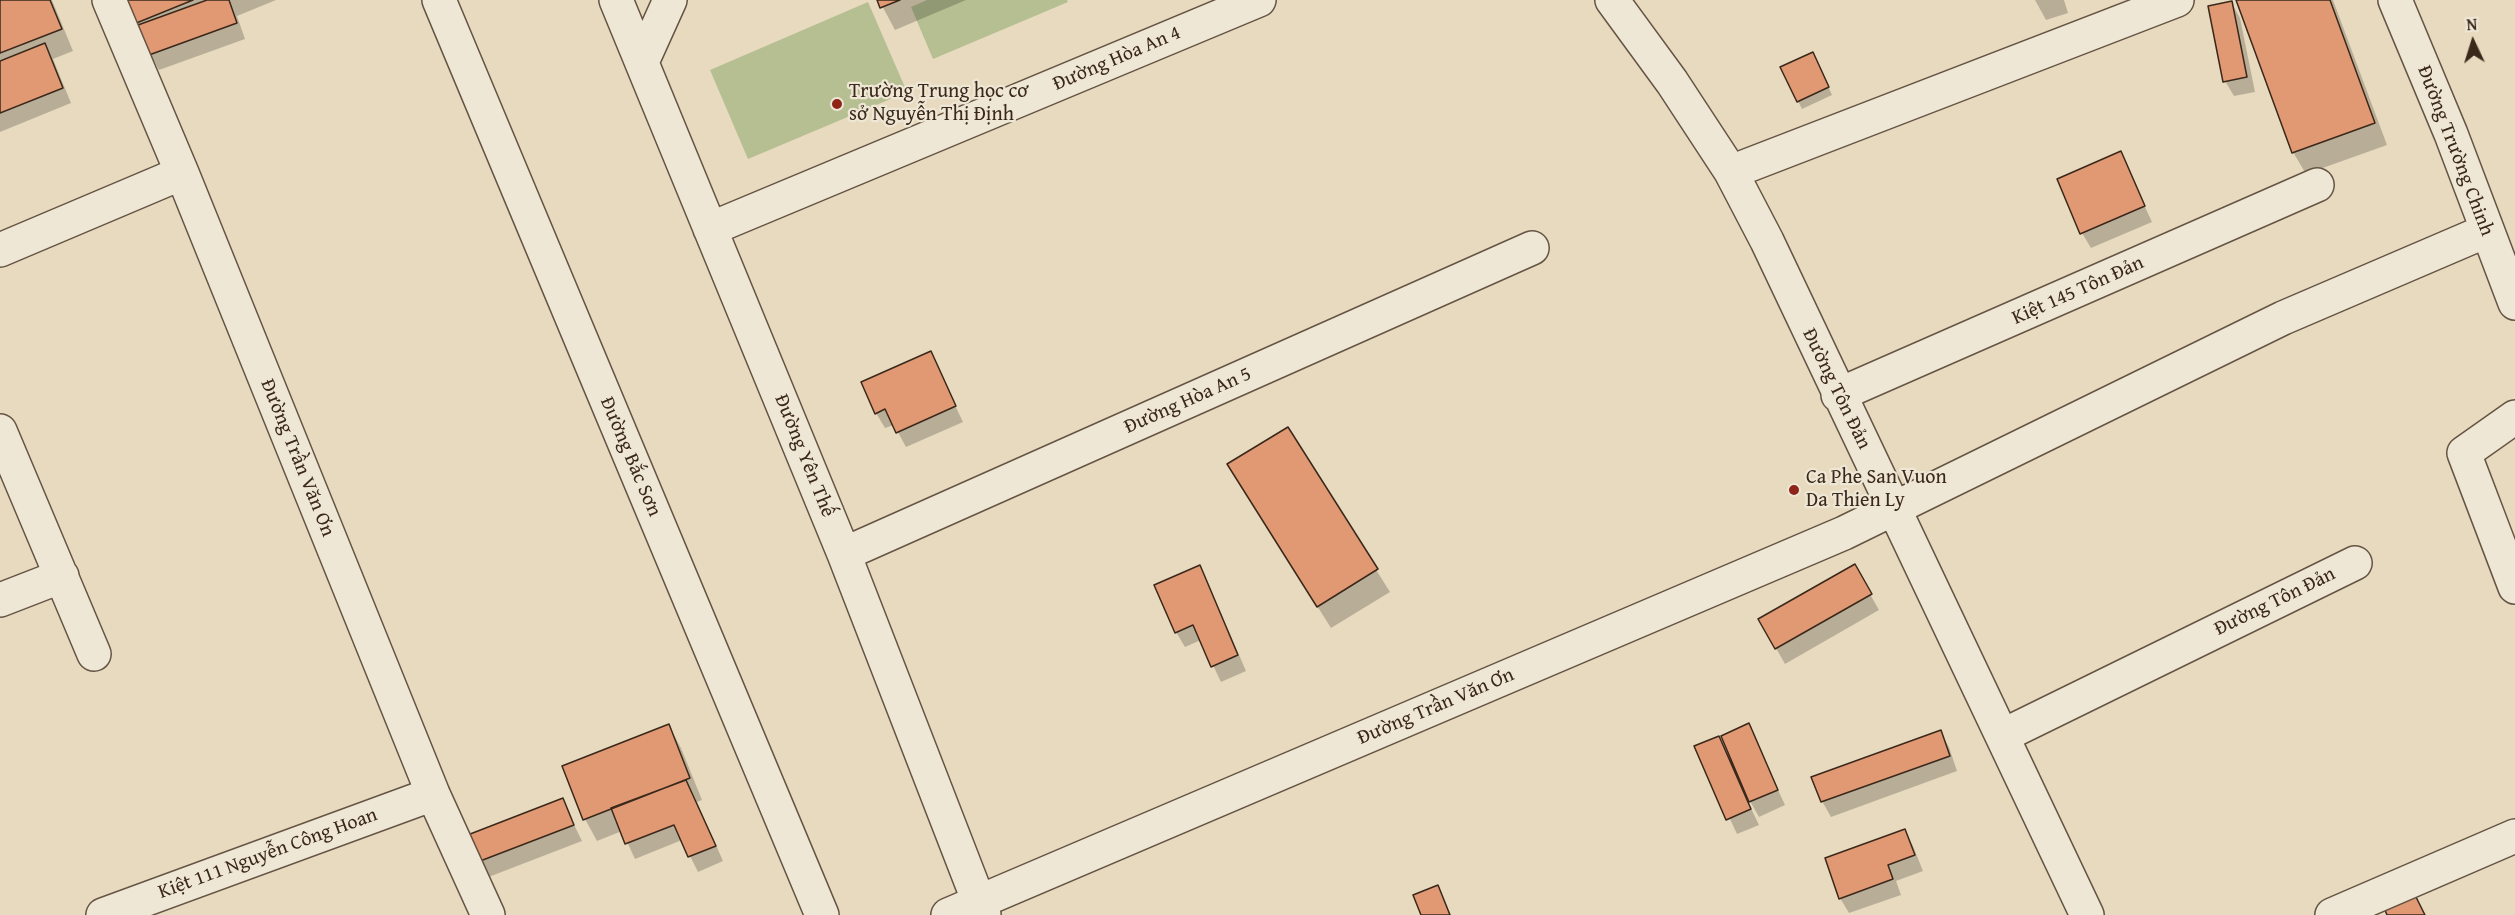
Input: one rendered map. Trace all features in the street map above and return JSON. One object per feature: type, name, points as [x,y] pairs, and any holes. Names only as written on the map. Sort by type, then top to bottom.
[{"type":"street","name":"Đường Trần Văn Ơn","points":[[109,0],[182,173],[433,794],[488,915]]},
{"type":"street","name":"Đường Bắc Sơn","points":[[439,0],[822,915]]},
{"type":"street","name":"Đường Yên Thế","points":[[616,0],[844,554],[981,909]]},
{"type":"street","points":[[642,62],[670,0]]},
{"type":"street","name":"Đường Hòa An 4","points":[[710,229],[1259,0]]},
{"type":"street","points":[[1731,172],[2177,0]]},
{"type":"street","name":"Đường Trường Chinh","points":[[2396,0],[2451,134],[2515,303]]},
{"type":"street","name":"Đường Tôn Đản","points":[[1621,3],[1731,172],[1767,241],[2086,915]]},
{"type":"street","points":[[0,250],[182,173]]},
{"type":"street","name":"Kiệt 145 Tôn Đản","points":[[1838,395],[2317,185]]},
{"type":"street","name":"Đường Trần Văn Ơn","points":[[948,915],[981,909],[1894,510],[2283,318],[2486,231]]},
{"type":"street","name":"Đường Hòa An 5","points":[[844,554],[1532,248]]},
{"type":"street","points":[[2515,417],[2464,453],[2515,587]]},
{"type":"street","points":[[0,431],[94,654]]},
{"type":"street","name":"Đường Tôn Đản","points":[[2002,736],[2355,563]]},
{"type":"street","points":[[0,600],[62,576]]},
{"type":"street","name":"Kiệt 111 Nguyễn Công Hoan","points":[[103,915],[433,794]]},
{"type":"street","points":[[2332,915],[2515,836]]},
{"type":"green space","points":[[927,0],[1067,0],[1068,2],[933,59],[911,7]]},
{"type":"green space","points":[[868,2],[907,92],[748,159],[710,70]]},
{"type":"building","points":[[0,0],[50,0],[62,29],[0,53]]},
{"type":"building","points":[[118,0],[193,0],[129,26]]},
{"type":"building","points":[[207,0],[229,0],[237,23],[149,55],[138,25]]},
{"type":"building","points":[[877,0],[900,0],[880,8]]},
{"type":"building","points":[[2236,0],[2330,0],[2375,123],[2292,153]]},
{"type":"building","points":[[2232,1],[2247,77],[2223,82],[2208,6]]},
{"type":"building","points":[[45,43],[63,88],[0,113],[0,61]]},
{"type":"building","points":[[1813,52],[1829,87],[1797,102],[1780,67]]},
{"type":"building","points":[[2121,151],[2145,206],[2080,234],[2057,179]]},
{"type":"building","points":[[931,351],[956,406],[896,433],[885,409],[875,414],[861,382]]},
{"type":"building","points":[[1288,427],[1378,569],[1317,607],[1227,464]]},
{"type":"building","points":[[1855,564],[1872,594],[1775,649],[1758,619]]},
{"type":"building","points":[[1200,565],[1238,655],[1211,667],[1193,625],[1175,633],[1154,585]]},
{"type":"building","points":[[1749,723],[1778,790],[1749,802],[1721,736]]},
{"type":"building","points":[[669,724],[690,778],[583,820],[562,766]]},
{"type":"building","points":[[1941,730],[1950,756],[1821,802],[1811,777]]},
{"type":"building","points":[[1719,736],[1751,809],[1726,820],[1694,746]]},
{"type":"building","points":[[686,780],[716,846],[688,857],[674,825],[625,844],[611,808]]},
{"type":"building","points":[[563,798],[574,825],[475,863],[465,836]]},
{"type":"building","points":[[1905,829],[1915,855],[1888,865],[1893,879],[1839,899],[1825,858]]},
{"type":"building","points":[[1438,885],[1450,915],[1421,915],[1413,895]]},
{"type":"building","points":[[2415,895],[2425,915],[2387,915],[2385,910]]},
{"type":"place","name":"Trường Trung học cơ sở Nguyễn Thị Định","points":[[837,104]]},
{"type":"place","name":"Ca Phe San Vuon Da Thien Ly","points":[[1794,490]]}]
